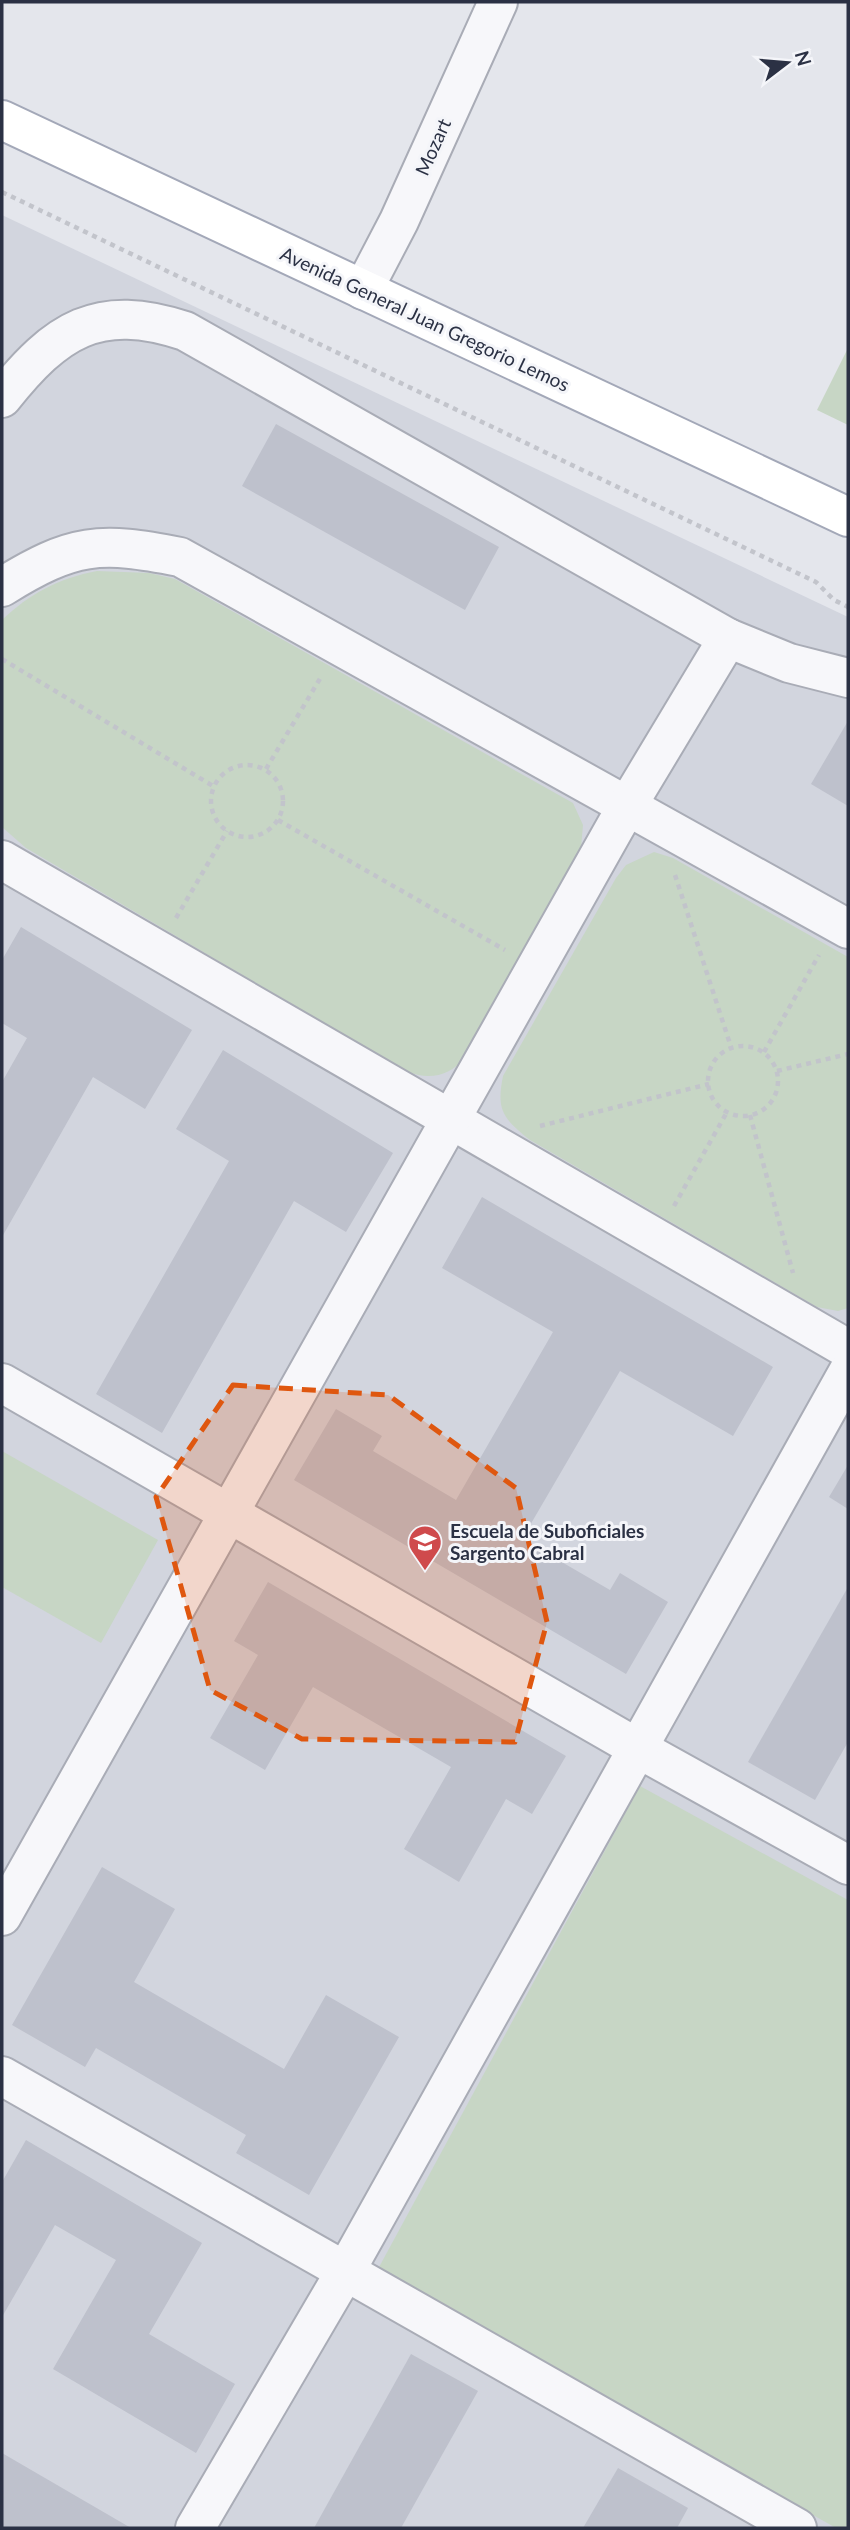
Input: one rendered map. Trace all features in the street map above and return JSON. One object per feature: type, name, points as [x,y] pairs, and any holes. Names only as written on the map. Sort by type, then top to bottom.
[{"type":"main road","name":"Avenida General Juan Gregorio Lemos","points":[[2,120],[848,517]]},
{"type":"street","name":"Mozart","points":[[363,290],[399,221],[498,2]]},
{"type":"street","points":[[2,398],[47,348],[71,332],[99,322],[126,318],[155,321],[185,331],[728,638],[789,663],[848,678]]},
{"type":"street","points":[[2,587],[35,566],[77,550],[125,547],[180,557],[842,926]]},
{"type":"street","points":[[2,1916],[536,968],[642,815],[728,638]]},
{"type":"street","points":[[2,860],[848,1349]]},
{"type":"street","points":[[195,2528],[345,2272],[848,1371]]},
{"type":"street","points":[[2,1383],[639,1749],[848,1865]]},
{"type":"street","points":[[2,2076],[797,2528]]},
{"type":"path","points":[[2,192],[816,582],[834,600],[848,607]]},
{"type":"path","points":[[266,769],[339,646]]},
{"type":"path","points":[[2,659],[214,786]]},
{"type":"path","points":[[242,765],[266,769],[281,787],[282,810],[278,820],[260,835],[237,836],[227,831],[212,811],[214,786],[230,769],[242,765]]},
{"type":"path","points":[[642,815],[731,1047]]},
{"type":"path","points":[[278,820],[536,968]]},
{"type":"path","points":[[157,950],[227,831]]},
{"type":"path","points":[[764,1052],[842,926]]},
{"type":"path","points":[[743,1045],[764,1052],[777,1071],[776,1094],[770,1104],[750,1115],[727,1112],[711,1095],[709,1084],[713,1062],[731,1047],[743,1045]]},
{"type":"path","points":[[777,1071],[848,1054]]},
{"type":"path","points":[[486,1140],[709,1084]]},
{"type":"path","points":[[657,1238],[727,1112]]},
{"type":"path","points":[[750,1115],[807,1325]]},
{"type":"highlighted area","points":[[233,1385],[388,1395],[516,1488],[547,1622],[515,1742],[302,1739],[210,1690],[156,1497]]},
{"type":"shaded area","name":"Escuela de Suboficiales Sargento Cabral","points":[[2,215],[848,617],[848,2528],[2,2528]]},
{"type":"green space","points":[[848,348],[848,425],[817,410]]},
{"type":"green space","points":[[97,571],[149,573],[175,579],[573,803],[583,825],[581,848],[465,1058],[459,1064],[445,1073],[431,1076],[406,1071],[26,848],[2,827],[2,620],[45,588]]},
{"type":"green space","points":[[654,852],[673,858],[848,957],[848,1308],[838,1311],[817,1307],[530,1140],[513,1126],[501,1106],[503,1076],[616,878],[626,865]]},
{"type":"green space","points":[[2,1451],[158,1540],[101,1643],[2,1587]]},
{"type":"green space","points":[[640,1786],[848,1900],[848,2528],[836,2528],[378,2269]]},
{"type":"building","points":[[276,424],[499,547],[465,610],[242,486]]},
{"type":"building","points":[[848,721],[848,806],[811,784]]},
{"type":"building","points":[[21,927],[192,1030],[145,1109],[93,1077],[2,1237],[2,1082],[27,1038],[2,1023],[2,960]]},
{"type":"building","points":[[223,1050],[393,1153],[346,1232],[294,1201],[162,1433],[96,1394],[229,1161],[176,1129]]},
{"type":"building","points":[[482,1197],[773,1367],[733,1436],[620,1371],[522,1539],[610,1590],[620,1573],[668,1602],[626,1674],[294,1480],[336,1409],[382,1436],[373,1451],[456,1500],[553,1332],[442,1268]]},
{"type":"building","points":[[848,1465],[848,1509],[829,1497]]},
{"type":"building","points":[[268,1582],[566,1756],[532,1814],[506,1799],[459,1882],[404,1849],[451,1767],[313,1687],[265,1770],[210,1738],[258,1655],[234,1641]]},
{"type":"building","points":[[848,1587],[848,1742],[815,1800],[748,1762]]},
{"type":"building","points":[[102,1867],[175,1909],[134,1982],[284,2069],[326,1995],[399,2037],[309,2195],[236,2153],[246,2135],[96,2048],[85,2067],[12,2025]]},
{"type":"building","points":[[26,2140],[202,2243],[149,2334],[235,2384],[196,2453],[53,2369],[116,2260],[55,2225],[2,2317],[2,2182]]},
{"type":"building","points":[[411,2354],[478,2391],[401,2528],[314,2528]]},
{"type":"building","points":[[2,2453],[131,2528],[2,2528]]},
{"type":"building","points":[[618,2468],[688,2508],[677,2528],[583,2528]]},
{"type":"place","name":"Escuela de Suboficiales Sargento Cabral","points":[[425,1572]]}]
